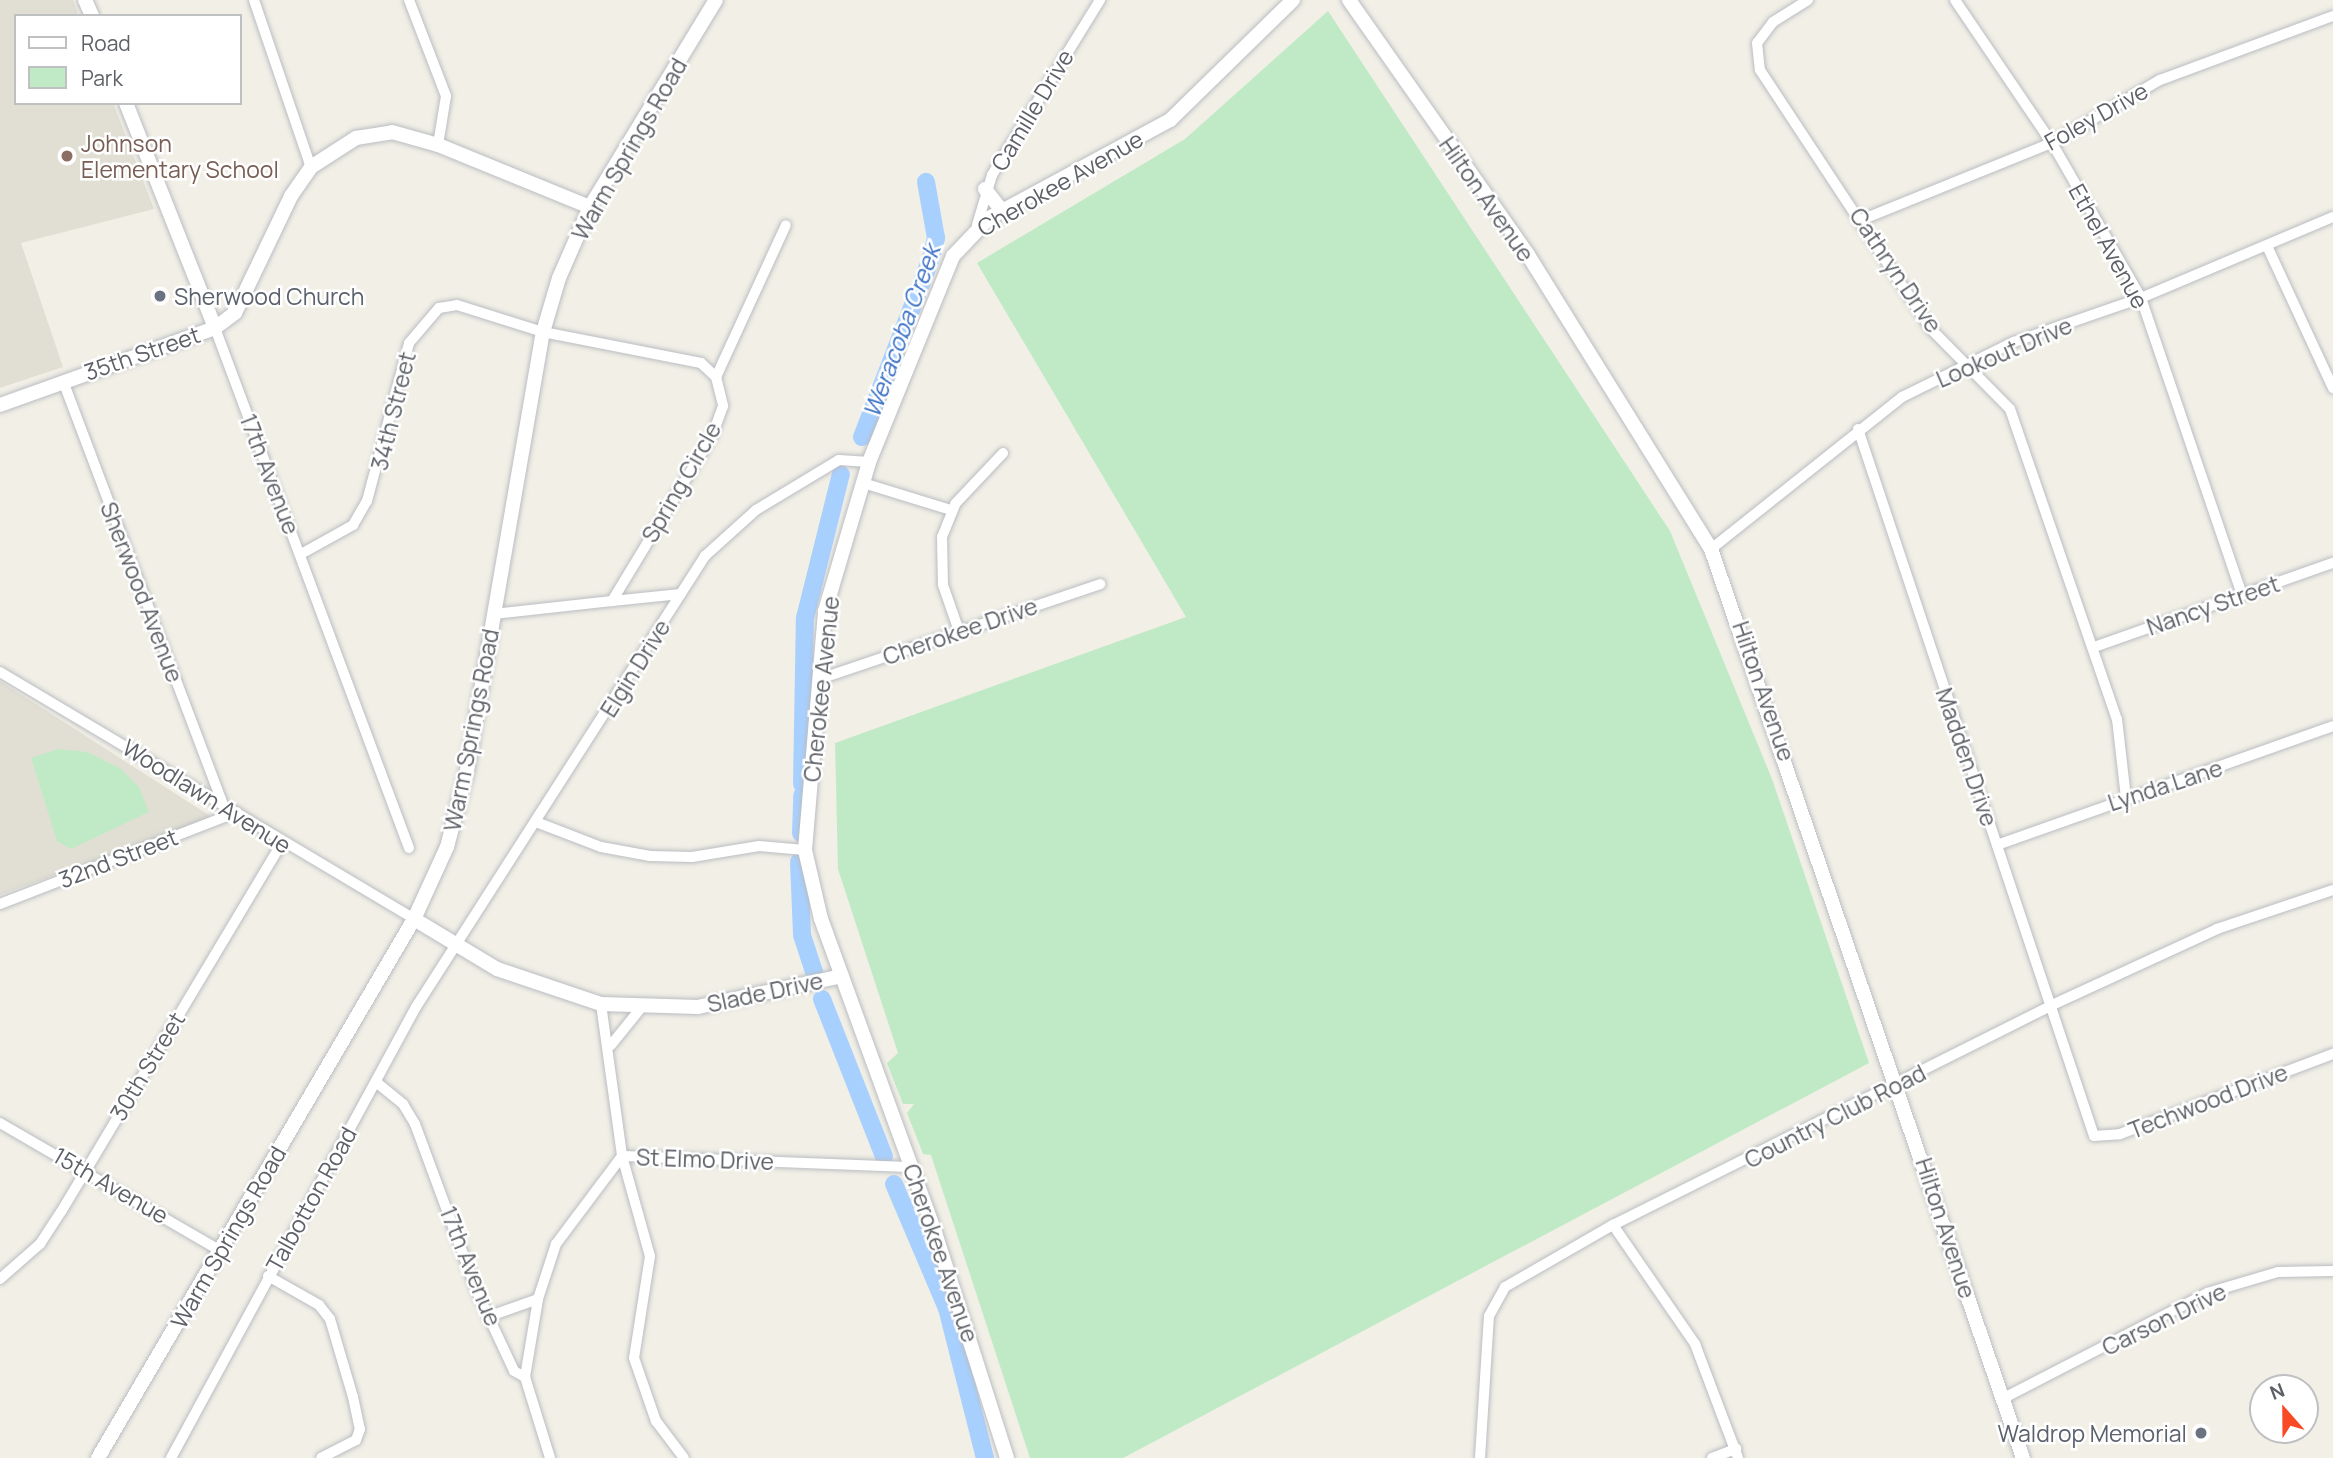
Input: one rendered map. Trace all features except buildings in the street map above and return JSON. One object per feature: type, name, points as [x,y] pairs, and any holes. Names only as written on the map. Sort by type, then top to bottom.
[{"type":"street","points":[[254,0],[311,167]]},
{"type":"street","points":[[409,0],[446,96],[438,145]]},
{"type":"street","name":"Warm Springs Road","points":[[98,1458],[414,919],[454,828],[543,332],[590,207],[716,0]]},
{"type":"street","name":"Camille Drive","points":[[977,225],[985,189],[1100,0]]},
{"type":"street","name":"Cherokee Avenue","points":[[1007,1458],[910,1167],[842,975],[806,850],[825,611],[869,462],[953,256],[977,225],[1170,120],[1293,0]]},
{"type":"street","name":"Hilton Avenue","points":[[1349,0],[1528,255],[1710,549],[1898,1081],[2023,1458]]},
{"type":"street","name":"Cathryn Drive","points":[[1808,0],[1773,22],[1757,43],[1760,70],[1931,329],[1968,362],[2010,409],[2117,719],[2126,798]]},
{"type":"street","name":"Ethel Avenue","points":[[1955,0],[2052,144],[2141,298],[2242,594]]},
{"type":"street","name":"Foley Drive","points":[[1861,220],[2052,144],[2160,80],[2333,16]]},
{"type":"street","name":"17th Avenue","points":[[127,105],[215,328],[408,848]]},
{"type":"street","name":"35th Street","points":[[0,405],[215,328],[235,313],[311,167],[355,138],[392,132],[438,145],[590,207]]},
{"type":"street","points":[[985,189],[1002,211]]},
{"type":"street","name":"Lookout Drive","points":[[1710,549],[1858,429],[1968,362],[2141,298],[2333,217]]},
{"type":"street","points":[[543,332],[701,363],[716,377],[786,225]]},
{"type":"street","points":[[2267,246],[2333,388]]},
{"type":"street","name":"34th Street","points":[[300,554],[353,525],[367,501],[409,343],[425,319],[457,305],[543,332]]},
{"type":"street","name":"Spring Circle","points":[[612,601],[712,436],[723,406],[716,377]]},
{"type":"street","name":"Sherwood Avenue","points":[[63,381],[222,802]]},
{"type":"street","name":"Madden Drive","points":[[1858,429],[2077,1084]]},
{"type":"street","points":[[959,631],[948,609],[940,552],[951,510],[1003,453]]},
{"type":"street","name":"Elgin Drive","points":[[456,944],[705,556],[756,510],[839,460],[869,462]]},
{"type":"street","points":[[863,483],[951,510]]},
{"type":"street","name":"Nancy Street","points":[[2094,647],[2333,563]]},
{"type":"street","name":"Cherokee Drive","points":[[820,679],[1100,584]]},
{"type":"street","points":[[494,614],[681,594]]},
{"type":"street","name":"Woodlawn Avenue","points":[[0,672],[222,802],[282,843],[414,919]]},
{"type":"street","name":"Lynda Lane","points":[[1997,845],[2333,726]]},
{"type":"street","name":"32nd Street","points":[[0,904],[237,812]]},
{"type":"street","points":[[536,822],[601,847],[650,856],[692,857],[760,846],[806,850]]},
{"type":"street","name":"30th Street","points":[[0,1279],[40,1244],[282,843]]},
{"type":"street","name":"Country Club Road","points":[[1480,1458],[1489,1316],[1505,1286],[1613,1225],[1898,1081],[1993,1039],[2052,1005],[2217,929],[2333,890]]},
{"type":"street","name":"Slade Drive","points":[[414,919],[498,969],[601,1004],[641,1008],[751,1000],[842,975]]},
{"type":"street","name":"Talbotton Road","points":[[171,1458],[268,1276],[456,944]]},
{"type":"street","points":[[601,1004],[611,1045],[622,1156],[650,1256],[634,1358],[656,1421],[684,1458]]},
{"type":"street","points":[[611,1045],[641,1008]]},
{"type":"street","name":"Techwood Drive","points":[[2077,1084],[2094,1136],[2120,1135],[2333,1054]]},
{"type":"street","name":"17th Avenue","points":[[376,1082],[403,1104],[415,1124],[490,1316],[514,1371],[525,1377],[550,1458]]},
{"type":"street","name":"15th Avenue","points":[[0,1123],[85,1168],[221,1251]]},
{"type":"street","name":"St Elmo Drive","points":[[525,1377],[538,1299],[556,1244],[622,1156],[910,1167]]},
{"type":"street","points":[[1613,1225],[1695,1344],[1737,1454],[1712,1458]]},
{"type":"street","name":"Carson Drive","points":[[2004,1398],[2207,1293],[2278,1272],[2333,1271]]},
{"type":"street","points":[[268,1276],[319,1305],[330,1319],[360,1429],[356,1440],[321,1458]]},
{"type":"street","points":[[490,1316],[538,1299]]},
{"type":"shaded area","name":"Johnson Elementary School","points":[[0,0],[73,0],[78,14],[14,14],[14,105],[114,105],[154,209],[21,243],[63,367],[0,388]]},
{"type":"shaded area","points":[[0,681],[212,817],[0,895]]},
{"type":"green space","points":[[1328,11],[1670,531],[1772,779],[1869,1063],[1123,1458],[1030,1458],[931,1155],[923,1154],[907,1113],[914,1104],[903,1104],[887,1063],[898,1053],[838,869],[835,743],[1186,617],[977,263],[1185,139]]},
{"type":"green space","points":[[58,749],[87,752],[121,769],[139,787],[149,812],[71,849],[57,841],[31,758]]},
{"type":"waterway","name":"Weracoba Creek","points":[[862,437],[931,258],[936,238],[926,182]]},
{"type":"waterway","name":"Weracoba Creek","points":[[802,784],[805,618],[841,474]]},
{"type":"waterway","name":"Weracoba Creek","points":[[801,833],[802,795]]},
{"type":"waterway","name":"Weracoba Creek","points":[[799,862],[802,935],[814,973]]},
{"type":"waterway","name":"Weracoba Creek","points":[[822,999],[884,1156]]},
{"type":"waterway","name":"Weracoba Creek","points":[[894,1184],[947,1308],[985,1458]]},
{"type":"place","name":"Johnson Elementary School","points":[[67,156]]},
{"type":"place","name":"Sherwood Church","points":[[160,296]]},
{"type":"place","name":"Waldrop Memorial","points":[[2201,1433]]}]
